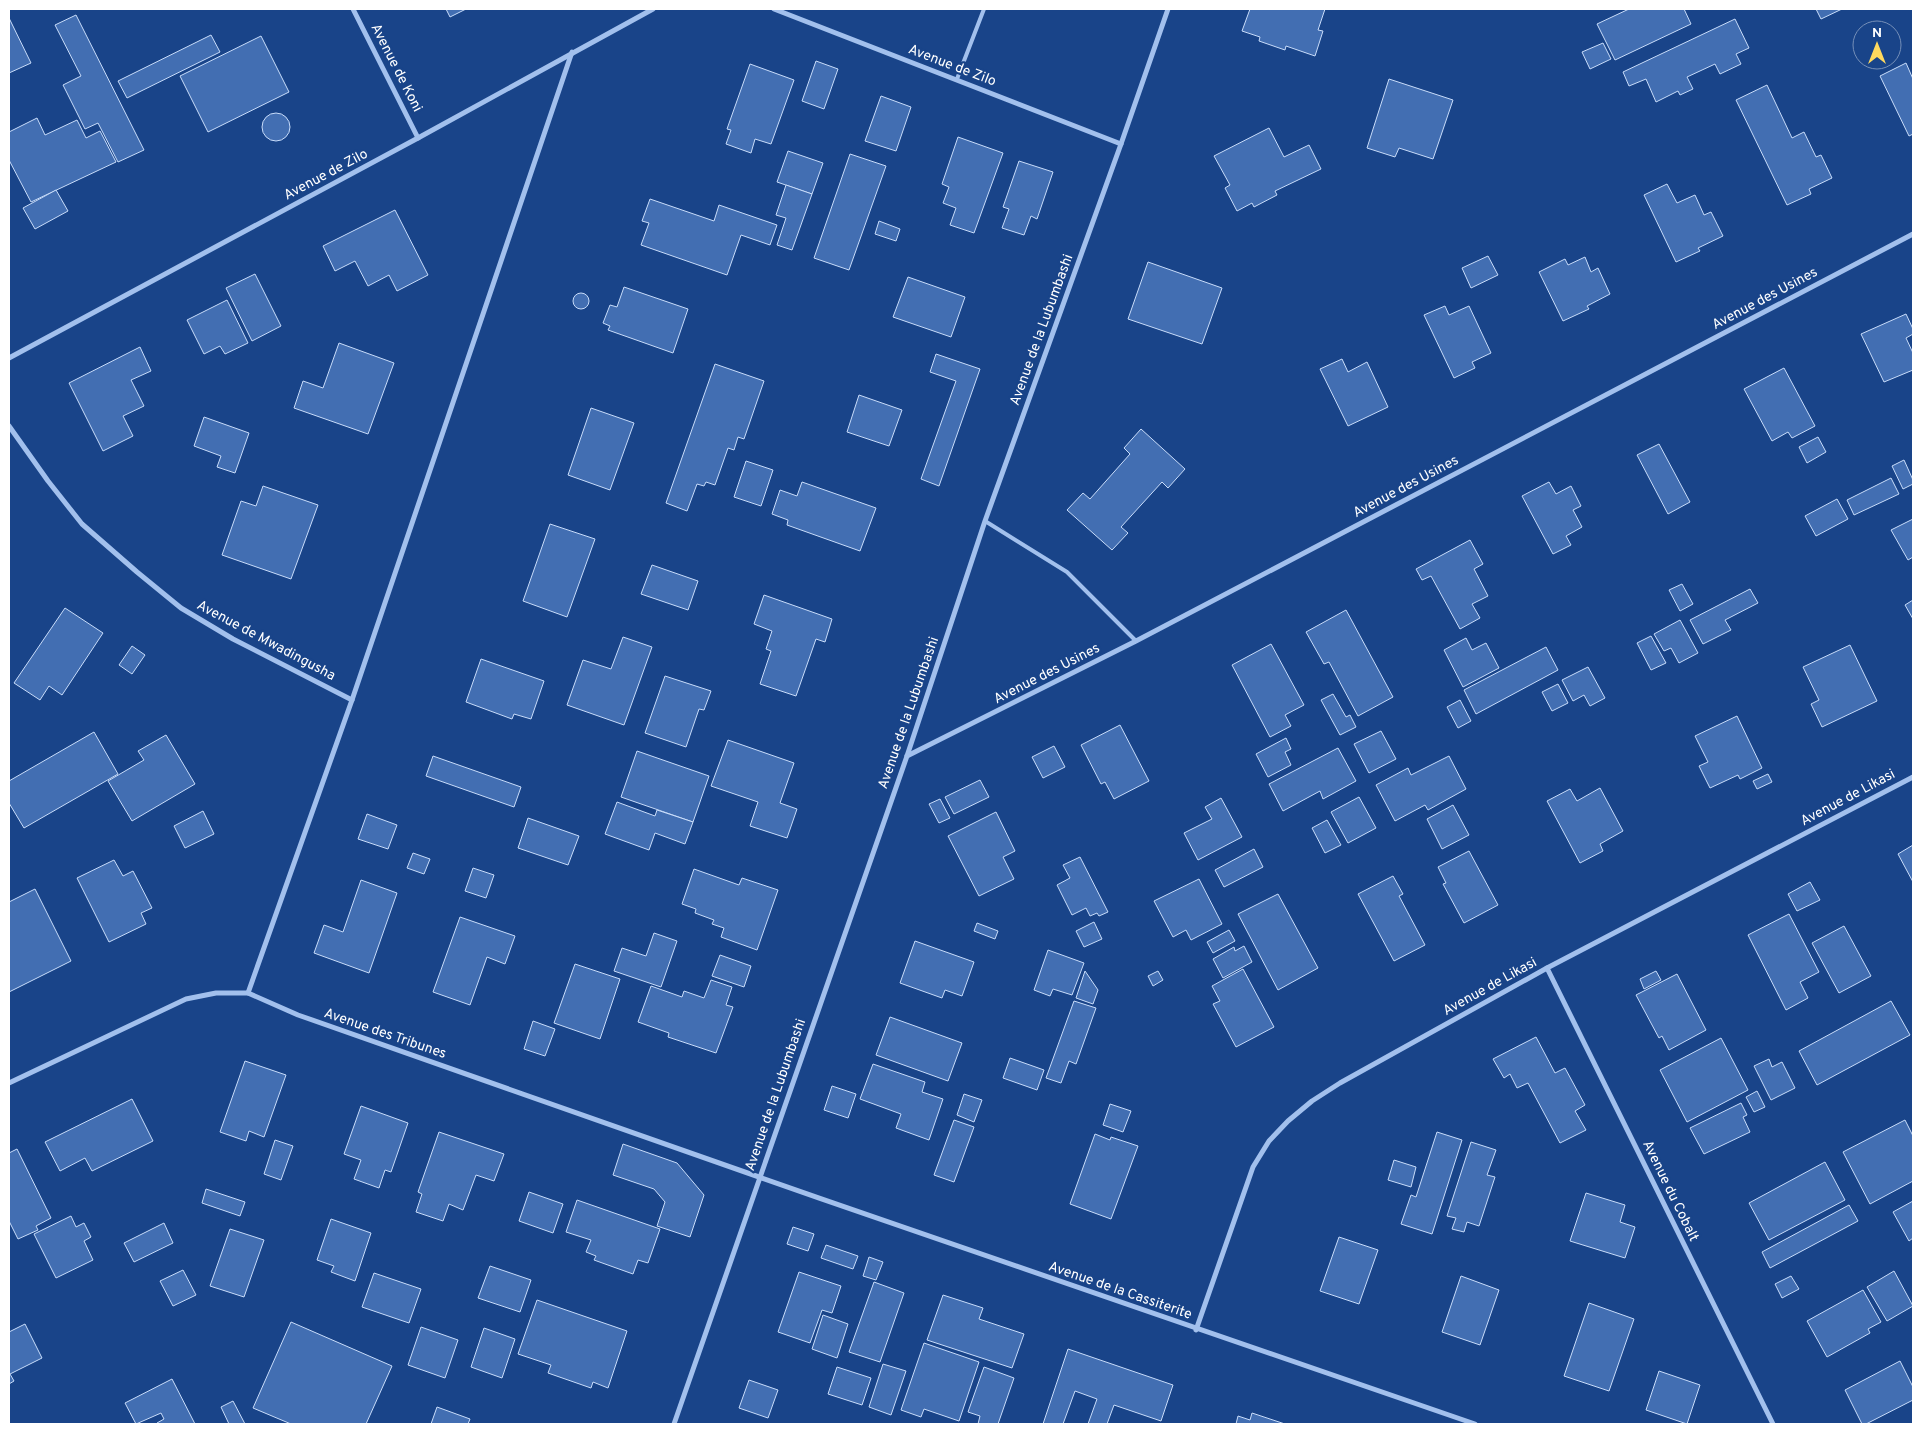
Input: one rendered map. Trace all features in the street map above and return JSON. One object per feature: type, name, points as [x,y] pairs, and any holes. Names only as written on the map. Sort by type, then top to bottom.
[{"type":"street","name":"Avenue de Koni","points":[[354,9],[418,138]]},
{"type":"street","name":"Avenue de Zilo","points":[[9,358],[418,138],[652,9]]},
{"type":"street","name":"Avenue de Zilo","points":[[774,9],[1121,144]]},
{"type":"street","name":"Avenue de la Lubumbashi","points":[[674,1424],[907,756],[986,521],[1168,9]]},
{"type":"street","points":[[248,993],[352,700],[572,52]]},
{"type":"street","name":"Avenue des Usines","points":[[907,756],[1136,641],[1913,234]]},
{"type":"street","name":"Avenue de Mwadingusha","points":[[9,426],[48,481],[82,524],[181,608],[233,639],[352,700]]},
{"type":"street","name":"Avenue de Likasi","points":[[1196,1330],[1253,1167],[1270,1141],[1288,1121],[1312,1101],[1340,1083],[1547,968],[1913,777]]},
{"type":"street","name":"Avenue du Cobalt","points":[[1547,968],[1773,1424]]},
{"type":"street","name":"Avenue des Tribunes","points":[[9,1083],[186,999],[216,993],[248,993],[298,1015],[759,1178]]},
{"type":"street","name":"Avenue de la Cassiterite","points":[[759,1178],[1196,1330],[1475,1424]]},
{"type":"lane","points":[[957,79],[984,9]]},
{"type":"lane","points":[[986,521],[1067,572],[1136,641]]},
{"type":"building","points":[[446,9],[466,9],[450,17]]},
{"type":"building","points":[[1250,9],[1325,9],[1318,30],[1323,31],[1315,56],[1286,46],[1285,50],[1259,41],[1260,37],[1242,31]]},
{"type":"building","points":[[1629,9],[1684,9],[1691,24],[1615,60],[1597,24]]},
{"type":"building","points":[[1816,9],[1842,9],[1821,19]]},
{"type":"building","points":[[76,15],[144,150],[118,162],[98,123],[85,129],[63,85],[81,76],[55,25]]},
{"type":"building","points":[[9,18],[31,63],[9,73]]},
{"type":"building","points":[[1735,19],[1749,48],[1736,54],[1741,64],[1720,74],[1715,64],[1687,77],[1693,89],[1680,95],[1678,91],[1656,102],[1646,79],[1629,86],[1623,72]]},
{"type":"building","points":[[211,35],[220,52],[127,98],[118,81]]},
{"type":"building","points":[[261,36],[289,92],[208,132],[180,76]]},
{"type":"building","points":[[1603,43],[1611,59],[1590,69],[1582,52]]},
{"type":"building","points":[[816,61],[838,69],[824,109],[802,101]]},
{"type":"building","points":[[1906,63],[1913,79],[1913,134],[1909,136],[1880,76],[1892,70],[1902,70],[1902,65]]},
{"type":"building","points":[[750,64],[794,80],[771,144],[755,139],[751,153],[726,144],[731,130],[727,129]]},
{"type":"building","points":[[1389,79],[1453,100],[1433,159],[1399,148],[1395,157],[1367,148]]},
{"type":"building","points":[[1767,85],[1792,138],[1804,132],[1816,157],[1821,155],[1832,178],[1809,189],[1811,194],[1787,205],[1736,100]]},
{"type":"building","points":[[881,96],[911,107],[896,151],[865,141]]},
{"type":"building","points":[[276,113],[286,117],[290,127],[286,137],[276,141],[266,137],[262,127],[266,117]]},
{"type":"building","points":[[37,118],[45,135],[77,120],[86,138],[100,131],[116,162],[31,202],[9,160],[9,132]]},
{"type":"building","points":[[1269,128],[1284,157],[1309,145],[1321,169],[1275,191],[1277,195],[1254,207],[1252,203],[1237,211],[1225,188],[1230,185],[1214,156]]},
{"type":"building","points":[[958,137],[1003,153],[974,233],[950,225],[956,208],[943,203],[949,187],[942,184]]},
{"type":"building","points":[[788,151],[823,163],[812,194],[777,182]]},
{"type":"building","points":[[850,154],[886,166],[849,270],[814,258]]},
{"type":"building","points":[[1019,161],[1053,172],[1037,219],[1031,216],[1024,235],[1002,228],[1009,209],[1003,207]]},
{"type":"building","points":[[1667,184],[1677,203],[1695,195],[1704,215],[1711,212],[1723,236],[1698,248],[1700,251],[1676,262],[1644,195]]},
{"type":"building","points":[[786,185],[812,194],[792,250],[777,245],[786,218],[776,215]]},
{"type":"building","points":[[56,190],[68,211],[35,229],[23,208]]},
{"type":"building","points":[[650,199],[714,221],[719,205],[777,225],[770,245],[741,235],[727,275],[641,245],[649,223],[642,221]]},
{"type":"building","points":[[395,210],[428,275],[397,291],[389,275],[368,286],[355,261],[335,271],[323,246]]},
{"type":"building","points":[[879,221],[900,229],[896,241],[875,234]]},
{"type":"building","points":[[1488,256],[1498,275],[1471,288],[1462,268]]},
{"type":"building","points":[[1585,257],[1591,272],[1598,268],[1610,294],[1587,306],[1589,309],[1563,321],[1539,272],[1565,259],[1568,265]]},
{"type":"building","points":[[1148,262],[1222,288],[1202,344],[1128,319]]},
{"type":"building","points":[[255,274],[281,326],[252,341],[226,288]]},
{"type":"building","points":[[908,277],[965,297],[951,337],[893,317]]},
{"type":"building","points":[[624,287],[688,309],[673,353],[608,330],[610,326],[603,323],[610,305],[617,307]]},
{"type":"building","points":[[581,293],[589,301],[581,309],[573,301]]},
{"type":"building","points":[[227,300],[248,343],[225,354],[220,346],[204,354],[187,320]]},
{"type":"building","points":[[1445,306],[1449,315],[1469,306],[1491,353],[1472,362],[1475,368],[1454,378],[1424,315]]},
{"type":"building","points":[[1906,314],[1913,329],[1913,334],[1906,338],[1913,353],[1913,370],[1884,382],[1861,334]]},
{"type":"building","points":[[339,343],[394,363],[368,434],[294,408],[303,381],[323,388]]},
{"type":"building","points":[[140,347],[151,371],[131,380],[144,406],[123,416],[133,436],[103,451],[69,383]]},
{"type":"building","points":[[936,354],[980,369],[939,486],[921,479],[956,381],[930,372]]},
{"type":"building","points":[[1342,359],[1348,372],[1367,362],[1388,407],[1348,426],[1320,369]]},
{"type":"building","points":[[715,364],[764,381],[744,439],[738,437],[734,450],[728,448],[715,485],[706,482],[704,486],[697,484],[687,511],[666,503]]},
{"type":"building","points":[[1784,368],[1815,426],[1792,438],[1788,432],[1772,441],[1744,389]]},
{"type":"building","points":[[859,395],[902,410],[889,446],[847,432]]},
{"type":"building","points":[[591,408],[634,423],[610,490],[568,475]]},
{"type":"building","points":[[204,417],[249,433],[235,473],[217,467],[221,456],[194,446]]},
{"type":"building","points":[[1141,429],[1185,469],[1168,488],[1162,482],[1121,527],[1128,533],[1112,550],[1067,510],[1083,493],[1090,499],[1130,454],[1124,448]]},
{"type":"building","points":[[1818,437],[1826,452],[1807,463],[1799,447]]},
{"type":"building","points":[[1659,444],[1690,502],[1668,514],[1637,455]]},
{"type":"building","points":[[1904,460],[1913,484],[1903,489],[1892,466]]},
{"type":"building","points":[[746,461],[773,470],[761,506],[734,497]]},
{"type":"building","points":[[1891,478],[1899,494],[1854,515],[1847,500]]},
{"type":"building","points":[[802,482],[876,508],[860,551],[787,525],[788,520],[772,514],[780,490],[797,496]]},
{"type":"building","points":[[1549,482],[1556,494],[1571,486],[1581,506],[1573,510],[1582,527],[1566,536],[1571,545],[1553,554],[1522,496]]},
{"type":"building","points":[[263,486],[318,505],[291,579],[222,555],[241,501],[256,506]]},
{"type":"building","points":[[1837,499],[1848,519],[1816,536],[1805,516]]},
{"type":"building","points":[[1913,519],[1913,557],[1908,560],[1891,530]]},
{"type":"building","points":[[550,524],[595,539],[567,617],[523,601]]},
{"type":"building","points":[[1470,540],[1483,564],[1474,569],[1488,596],[1472,604],[1480,618],[1460,629],[1431,576],[1422,580],[1416,569]]},
{"type":"building","points":[[652,565],[698,581],[688,610],[641,594]]},
{"type":"building","points":[[1682,584],[1693,604],[1680,611],[1669,590]]},
{"type":"building","points":[[1750,589],[1758,603],[1725,620],[1731,630],[1703,644],[1690,620]]},
{"type":"building","points":[[764,595],[832,619],[825,642],[816,639],[796,696],[760,684],[771,651],[766,649],[772,631],[754,624]]},
{"type":"building","points":[[1913,600],[1913,619],[1905,605]]},
{"type":"building","points":[[65,608],[103,633],[62,695],[49,686],[40,700],[14,683]]},
{"type":"building","points":[[1346,610],[1393,697],[1358,716],[1329,662],[1324,664],[1306,632]]},
{"type":"building","points":[[1680,620],[1698,653],[1679,663],[1671,648],[1664,651],[1654,634]]},
{"type":"building","points":[[1651,636],[1666,663],[1651,670],[1637,643]]},
{"type":"building","points":[[623,637],[652,647],[624,725],[567,705],[583,660],[611,669]]},
{"type":"building","points":[[1466,638],[1472,650],[1486,643],[1499,668],[1463,687],[1444,650]]},
{"type":"building","points":[[1271,644],[1304,705],[1285,715],[1291,726],[1270,737],[1232,665]]},
{"type":"building","points":[[1850,645],[1877,701],[1822,727],[1811,704],[1819,700],[1803,667]]},
{"type":"building","points":[[132,646],[145,655],[132,674],[119,665]]},
{"type":"building","points":[[1546,647],[1558,670],[1476,714],[1464,690]]},
{"type":"building","points":[[481,659],[544,681],[531,719],[514,714],[512,719],[466,702]]},
{"type":"building","points":[[1588,667],[1605,698],[1590,706],[1584,695],[1573,701],[1562,680]]},
{"type":"building","points":[[665,676],[711,691],[704,710],[699,709],[686,747],[645,733]]},
{"type":"building","points":[[1558,684],[1568,703],[1552,711],[1542,692]]},
{"type":"building","points":[[1333,694],[1346,717],[1350,715],[1356,727],[1340,735],[1321,700]]},
{"type":"building","points":[[1460,700],[1471,721],[1458,728],[1447,707]]},
{"type":"building","points":[[1737,716],[1762,768],[1740,779],[1738,775],[1710,788],[1699,766],[1708,762],[1695,736]]},
{"type":"building","points":[[1120,725],[1149,781],[1114,799],[1105,782],[1101,784],[1081,745]]},
{"type":"building","points":[[1381,731],[1396,759],[1369,773],[1354,744]]},
{"type":"building","points":[[94,732],[118,774],[24,828],[9,803],[9,781]]},
{"type":"building","points":[[166,735],[195,784],[132,821],[108,781],[144,760],[138,751]]},
{"type":"building","points":[[1286,738],[1291,749],[1285,752],[1291,765],[1268,777],[1256,754]]},
{"type":"building","points":[[728,740],[794,763],[780,803],[797,809],[787,838],[750,826],[758,802],[711,786]]},
{"type":"building","points":[[1054,746],[1065,767],[1043,778],[1032,757]]},
{"type":"building","points":[[1338,748],[1356,781],[1323,799],[1320,791],[1283,811],[1269,784]]},
{"type":"building","points":[[637,751],[709,776],[693,822],[621,797]]},
{"type":"building","points":[[433,756],[521,787],[514,807],[426,776]]},
{"type":"building","points":[[1449,756],[1466,789],[1428,810],[1425,805],[1395,821],[1376,785],[1408,768],[1411,775]]},
{"type":"building","points":[[1768,774],[1772,782],[1757,789],[1753,781]]},
{"type":"building","points":[[980,780],[989,797],[954,814],[945,797]]},
{"type":"building","points":[[1600,788],[1623,831],[1600,844],[1603,851],[1580,863],[1547,801],[1570,789],[1577,801]]},
{"type":"building","points":[[1359,797],[1376,828],[1348,843],[1331,812]]},
{"type":"building","points":[[1221,798],[1242,837],[1198,860],[1184,833],[1212,819],[1205,807]]},
{"type":"building","points":[[940,799],[950,818],[939,823],[929,804]]},
{"type":"building","points":[[617,802],[655,816],[657,810],[693,822],[685,844],[655,833],[649,850],[605,834]]},
{"type":"building","points":[[1453,805],[1469,835],[1442,849],[1427,819]]},
{"type":"building","points":[[203,811],[214,834],[185,848],[174,826]]},
{"type":"building","points":[[996,812],[1015,851],[1003,857],[1014,879],[979,896],[948,836]]},
{"type":"building","points":[[367,814],[397,825],[388,849],[358,839]]},
{"type":"building","points":[[528,818],[579,836],[568,865],[518,848]]},
{"type":"building","points":[[1327,820],[1341,845],[1325,853],[1312,828]]},
{"type":"building","points":[[1913,845],[1913,882],[1898,854]]},
{"type":"building","points":[[1254,849],[1263,867],[1224,887],[1215,870]]},
{"type":"building","points":[[1469,851],[1498,905],[1464,923],[1443,884],[1446,883],[1438,867]]},
{"type":"building","points":[[413,853],[430,859],[424,874],[407,868]]},
{"type":"building","points":[[1080,857],[1108,912],[1099,916],[1097,913],[1090,916],[1086,908],[1072,915],[1057,885],[1070,878],[1063,865]]},
{"type":"building","points":[[114,860],[123,876],[133,871],[152,908],[141,913],[146,924],[109,942],[77,878]]},
{"type":"building","points":[[473,868],[494,875],[486,898],[465,891]]},
{"type":"building","points":[[694,869],[739,885],[742,878],[778,890],[757,950],[721,937],[724,928],[712,924],[714,920],[695,913],[696,909],[682,904]]},
{"type":"building","points":[[1393,876],[1403,894],[1399,896],[1425,945],[1394,961],[1358,894]]},
{"type":"building","points":[[1199,879],[1222,924],[1191,940],[1186,930],[1173,937],[1154,901]]},
{"type":"building","points":[[361,880],[397,893],[369,973],[314,953],[324,925],[343,932]]},
{"type":"building","points":[[1810,882],[1820,900],[1797,911],[1788,894]]},
{"type":"building","points":[[35,889],[71,961],[9,992],[9,902]]},
{"type":"building","points":[[1278,894],[1318,968],[1278,990],[1238,914]]},
{"type":"building","points":[[1789,914],[1819,972],[1800,982],[1808,998],[1786,1010],[1748,935]]},
{"type":"building","points":[[460,917],[515,936],[505,964],[487,957],[470,1005],[433,992]]},
{"type":"building","points":[[1094,922],[1102,939],[1084,947],[1076,931]]},
{"type":"building","points":[[977,923],[998,931],[995,939],[974,931]]},
{"type":"building","points":[[1844,926],[1871,976],[1839,993],[1812,943]]},
{"type":"building","points":[[1229,930],[1235,941],[1213,953],[1207,942]]},
{"type":"building","points":[[654,933],[677,941],[661,987],[614,971],[622,948],[646,956]]},
{"type":"building","points":[[915,941],[974,962],[962,996],[945,990],[942,998],[900,983]]},
{"type":"building","points":[[1244,946],[1252,962],[1223,978],[1213,959],[1234,947],[1235,951]]},
{"type":"building","points":[[1048,950],[1084,963],[1072,995],[1053,989],[1050,996],[1034,990]]},
{"type":"building","points":[[720,955],[751,966],[744,987],[712,976]]},
{"type":"building","points":[[575,964],[620,979],[600,1039],[554,1023]]},
{"type":"building","points":[[1243,969],[1274,1027],[1236,1047],[1213,1004],[1220,1001],[1212,986]]},
{"type":"building","points":[[1085,971],[1098,990],[1093,1004],[1076,998]]},
{"type":"building","points":[[1158,971],[1163,980],[1153,986],[1148,976]]},
{"type":"building","points":[[1656,971],[1661,980],[1644,989],[1640,979]]},
{"type":"building","points":[[1677,974],[1706,1030],[1669,1050],[1662,1036],[1659,1038],[1636,995]]},
{"type":"building","points":[[711,980],[732,987],[726,1005],[733,1007],[716,1053],[668,1037],[669,1033],[638,1022],[651,986],[682,997],[684,991],[704,998]]},
{"type":"building","points":[[1074,1001],[1096,1008],[1076,1064],[1069,1061],[1061,1083],[1046,1078]]},
{"type":"building","points":[[1891,1001],[1910,1035],[1817,1085],[1799,1051]]},
{"type":"building","points":[[890,1017],[962,1043],[948,1081],[876,1055]]},
{"type":"building","points":[[533,1021],[555,1029],[545,1056],[524,1049]]},
{"type":"building","points":[[1536,1037],[1555,1073],[1565,1068],[1585,1105],[1575,1111],[1586,1130],[1560,1143],[1528,1083],[1517,1088],[1510,1074],[1504,1078],[1493,1059]]},
{"type":"building","points":[[1721,1038],[1748,1090],[1687,1122],[1660,1070]]},
{"type":"building","points":[[1010,1058],[1044,1070],[1037,1090],[1003,1078]]},
{"type":"building","points":[[1769,1059],[1772,1067],[1782,1062],[1795,1088],[1771,1100],[1754,1066]]},
{"type":"building","points":[[245,1061],[286,1075],[264,1137],[249,1131],[246,1141],[220,1132]]},
{"type":"building","points":[[873,1064],[925,1082],[922,1092],[943,1099],[929,1140],[896,1128],[901,1114],[860,1099]]},
{"type":"building","points":[[832,1086],[856,1094],[848,1118],[824,1110]]},
{"type":"building","points":[[1757,1091],[1765,1107],[1754,1112],[1746,1097]]},
{"type":"building","points":[[964,1094],[982,1100],[974,1122],[957,1115]]},
{"type":"building","points":[[132,1099],[153,1141],[92,1171],[85,1158],[60,1171],[45,1142]]},
{"type":"building","points":[[1741,1103],[1747,1115],[1743,1117],[1750,1132],[1704,1154],[1690,1128]]},
{"type":"building","points":[[1110,1104],[1131,1111],[1123,1132],[1103,1125]]},
{"type":"building","points":[[361,1106],[408,1123],[391,1172],[385,1170],[379,1188],[354,1179],[361,1160],[344,1154]]},
{"type":"building","points":[[954,1120],[974,1127],[954,1182],[934,1175]]},
{"type":"building","points":[[1905,1120],[1913,1136],[1913,1181],[1870,1204],[1843,1152]]},
{"type":"building","points":[[439,1132],[504,1154],[494,1181],[476,1175],[463,1210],[449,1204],[443,1221],[416,1212],[422,1194],[418,1192]]},
{"type":"building","points":[[1437,1132],[1462,1140],[1432,1234],[1401,1224],[1411,1195],[1416,1197]]},
{"type":"building","points":[[1095,1134],[1110,1140],[1111,1137],[1138,1146],[1111,1219],[1070,1204]]},
{"type":"building","points":[[275,1140],[293,1146],[281,1180],[264,1174]]},
{"type":"building","points":[[1471,1142],[1496,1150],[1487,1175],[1495,1177],[1479,1226],[1467,1222],[1464,1232],[1452,1229],[1456,1218],[1447,1216]]},
{"type":"building","points":[[623,1144],[677,1163],[704,1195],[690,1237],[657,1226],[665,1202],[654,1189],[613,1175]]},
{"type":"building","points":[[17,1149],[51,1218],[36,1226],[38,1230],[18,1239],[9,1221],[9,1153]]},
{"type":"building","points":[[1394,1160],[1416,1167],[1411,1187],[1388,1180]]},
{"type":"building","points":[[1825,1162],[1845,1200],[1769,1240],[1749,1203]]},
{"type":"building","points":[[206,1189],[245,1202],[240,1216],[202,1203]]},
{"type":"building","points":[[529,1192],[563,1204],[553,1233],[519,1221]]},
{"type":"building","points":[[1586,1193],[1625,1205],[1620,1222],[1635,1227],[1625,1258],[1570,1241]]},
{"type":"building","points":[[577,1200],[660,1229],[648,1263],[638,1260],[633,1274],[594,1260],[596,1256],[586,1252],[591,1240],[566,1232]]},
{"type":"building","points":[[1913,1201],[1913,1238],[1909,1241],[1893,1212]]},
{"type":"building","points":[[1849,1205],[1858,1221],[1770,1268],[1762,1252]]},
{"type":"building","points":[[71,1216],[76,1227],[84,1223],[91,1237],[84,1241],[93,1260],[56,1278],[34,1234]]},
{"type":"building","points":[[331,1219],[371,1233],[355,1281],[331,1272],[334,1266],[317,1260]]},
{"type":"building","points":[[164,1223],[173,1243],[134,1262],[124,1243]]},
{"type":"building","points":[[793,1227],[814,1234],[808,1251],[787,1244]]},
{"type":"building","points":[[230,1229],[264,1240],[244,1297],[210,1286]]},
{"type":"building","points":[[1339,1237],[1378,1250],[1359,1304],[1320,1291]]},
{"type":"building","points":[[826,1245],[858,1256],[853,1269],[821,1258]]},
{"type":"building","points":[[869,1257],[883,1262],[876,1280],[863,1276]]},
{"type":"building","points":[[490,1266],[531,1280],[520,1312],[478,1298]]},
{"type":"building","points":[[183,1270],[196,1295],[173,1306],[160,1281]]},
{"type":"building","points":[[1894,1271],[1913,1306],[1887,1321],[1867,1287]]},
{"type":"building","points":[[799,1272],[841,1286],[832,1313],[822,1310],[810,1343],[778,1332]]},
{"type":"building","points":[[374,1273],[421,1289],[409,1323],[362,1307]]},
{"type":"building","points":[[1461,1276],[1499,1290],[1480,1345],[1442,1332]]},
{"type":"building","points":[[1791,1276],[1799,1289],[1782,1298],[1775,1284]]},
{"type":"building","points":[[874,1282],[904,1293],[880,1362],[849,1352]]},
{"type":"building","points":[[1863,1290],[1881,1322],[1868,1329],[1870,1333],[1827,1357],[1807,1321]]},
{"type":"building","points":[[943,1295],[983,1308],[979,1319],[1024,1334],[1012,1368],[927,1340]]},
{"type":"building","points":[[537,1300],[627,1331],[608,1388],[593,1382],[591,1388],[548,1373],[551,1365],[518,1354]]},
{"type":"building","points":[[1589,1303],[1634,1319],[1609,1391],[1564,1376]]},
{"type":"building","points":[[823,1315],[848,1324],[837,1358],[812,1349]]},
{"type":"building","points":[[291,1322],[392,1366],[366,1424],[291,1424],[253,1408]]},
{"type":"building","points":[[25,1324],[42,1358],[10,1374],[14,1381],[9,1384],[9,1332]]},
{"type":"building","points":[[421,1327],[458,1340],[445,1378],[408,1365]]},
{"type":"building","points":[[484,1328],[515,1339],[502,1378],[471,1367]]},
{"type":"building","points":[[924,1343],[979,1362],[959,1421],[924,1409],[921,1417],[901,1410]]},
{"type":"building","points":[[1068,1349],[1173,1385],[1161,1421],[1114,1405],[1107,1424],[1088,1424],[1097,1399],[1075,1391],[1063,1424],[1043,1424]]},
{"type":"building","points":[[1900,1361],[1913,1387],[1913,1400],[1866,1424],[1862,1424],[1845,1390]]},
{"type":"building","points":[[883,1364],[906,1371],[891,1415],[869,1407]]},
{"type":"building","points":[[837,1367],[871,1378],[862,1405],[828,1394]]},
{"type":"building","points":[[984,1367],[1014,1378],[998,1424],[978,1424],[980,1416],[968,1412]]},
{"type":"building","points":[[1659,1371],[1700,1385],[1687,1424],[1646,1410]]},
{"type":"building","points":[[172,1379],[195,1424],[158,1424],[164,1419],[161,1413],[136,1424],[125,1403]]},
{"type":"building","points":[[749,1380],[778,1390],[768,1418],[739,1408]]},
{"type":"building","points":[[233,1401],[245,1424],[229,1424],[221,1407]]},
{"type":"building","points":[[437,1407],[470,1419],[468,1424],[431,1424]]},
{"type":"building","points":[[1252,1413],[1285,1424],[1236,1424],[1238,1416],[1250,1420]]}]
